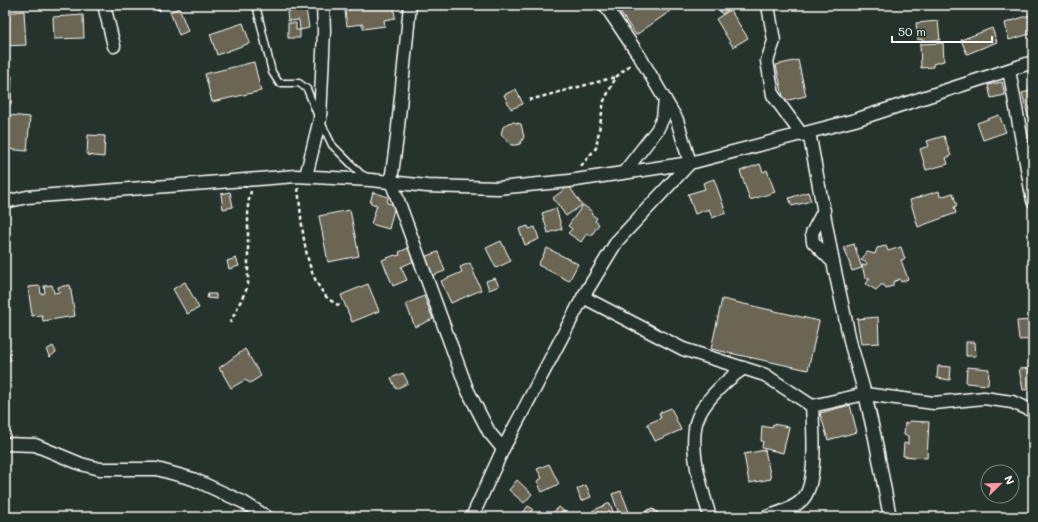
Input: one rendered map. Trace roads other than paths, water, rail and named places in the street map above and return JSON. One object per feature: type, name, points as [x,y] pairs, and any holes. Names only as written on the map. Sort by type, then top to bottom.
[{"type":"street","points":[[104,5],[114,46]]},
{"type":"street","points":[[301,176],[320,119],[324,31],[323,5]]},
{"type":"street","points":[[410,5],[398,137],[390,181],[467,388],[489,432],[503,449]]},
{"type":"street","points":[[605,5],[640,57],[678,120],[690,163]]},
{"type":"street","points":[[768,5],[774,41],[767,61],[773,95],[806,133],[824,210],[833,262],[851,346],[865,394],[890,517]]},
{"type":"street","points":[[5,202],[27,197],[301,176],[390,181],[427,186],[498,188],[569,181],[625,171],[690,163],[855,120],[1033,62]]},
{"type":"street","points":[[1009,70],[1033,200]]},
{"type":"street","points":[[625,171],[657,130],[663,118],[665,99]]},
{"type":"street","points":[[472,517],[503,449],[583,297],[617,241],[690,163]]},
{"type":"street","points":[[824,210],[812,233],[813,242],[833,262]]},
{"type":"street","points":[[583,297],[683,349],[765,375],[812,406],[865,394],[934,403],[984,398],[1012,402],[1033,410]]},
{"type":"street","points":[[710,517],[698,471],[694,446],[695,428],[701,413],[719,388],[744,368]]},
{"type":"street","points":[[766,517],[802,501],[807,494],[814,463],[812,406]]},
{"type":"street","points":[[5,444],[35,445],[81,464],[100,469],[157,469],[193,479],[243,502],[268,517]]},
{"type":"lane","points":[[256,5],[272,72],[279,83],[299,83],[307,89],[332,145],[361,174],[371,180]]}]
